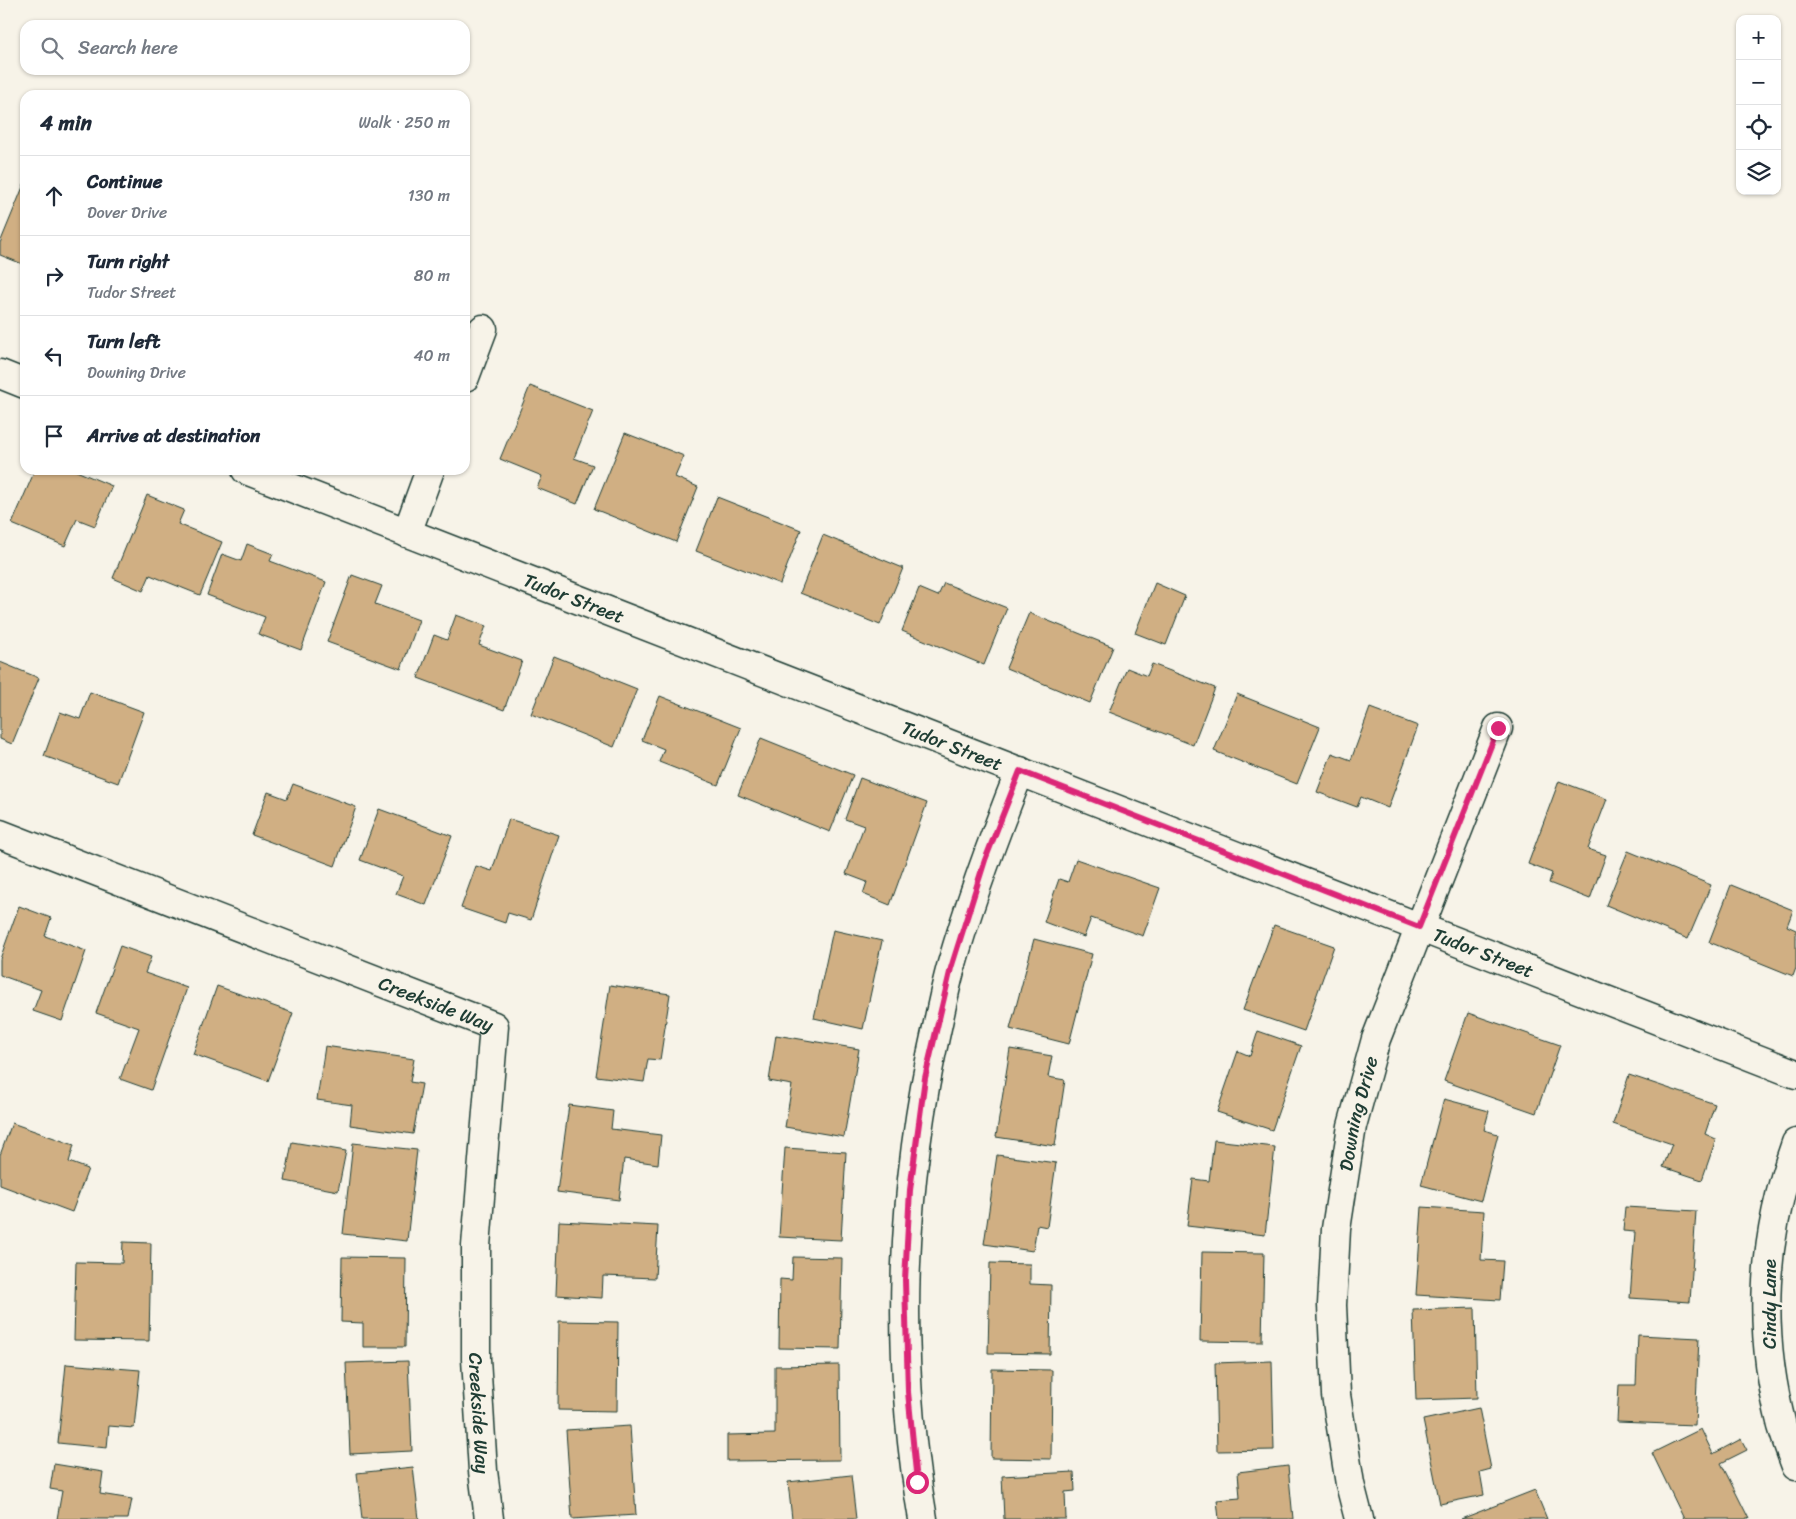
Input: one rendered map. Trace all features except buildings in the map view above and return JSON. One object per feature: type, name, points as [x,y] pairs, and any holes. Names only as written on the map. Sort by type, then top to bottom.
[{"type":"street","points":[[470,364],[483,329]]},
{"type":"street","points":[[0,374],[20,382]]},
{"type":"street","name":"Tudor Street","points":[[259,475],[1796,1074]]},
{"type":"street","points":[[407,533],[428,475]]},
{"type":"street","name":"Downing Drive","points":[[1359,1519],[1350,1484],[1336,1394],[1332,1304],[1336,1229],[1352,1126],[1376,1039],[1498,728]]},
{"type":"street","points":[[923,1519],[917,1482],[908,1392],[905,1280],[910,1190],[925,1078],[951,968],[985,860],[1020,771]]},
{"type":"street","name":"Creekside Way","points":[[0,834],[494,1026],[476,1246],[476,1359],[483,1471],[489,1519]]},
{"type":"street","name":"Cindy Lane","points":[[1796,1143],[1783,1180],[1770,1242],[1765,1311],[1770,1366],[1782,1427],[1796,1466]]},
{"type":"route","points":[[917,1482],[908,1392],[905,1280],[910,1190],[925,1078],[951,968],[985,860],[1020,771],[1419,927],[1498,728]]}]
